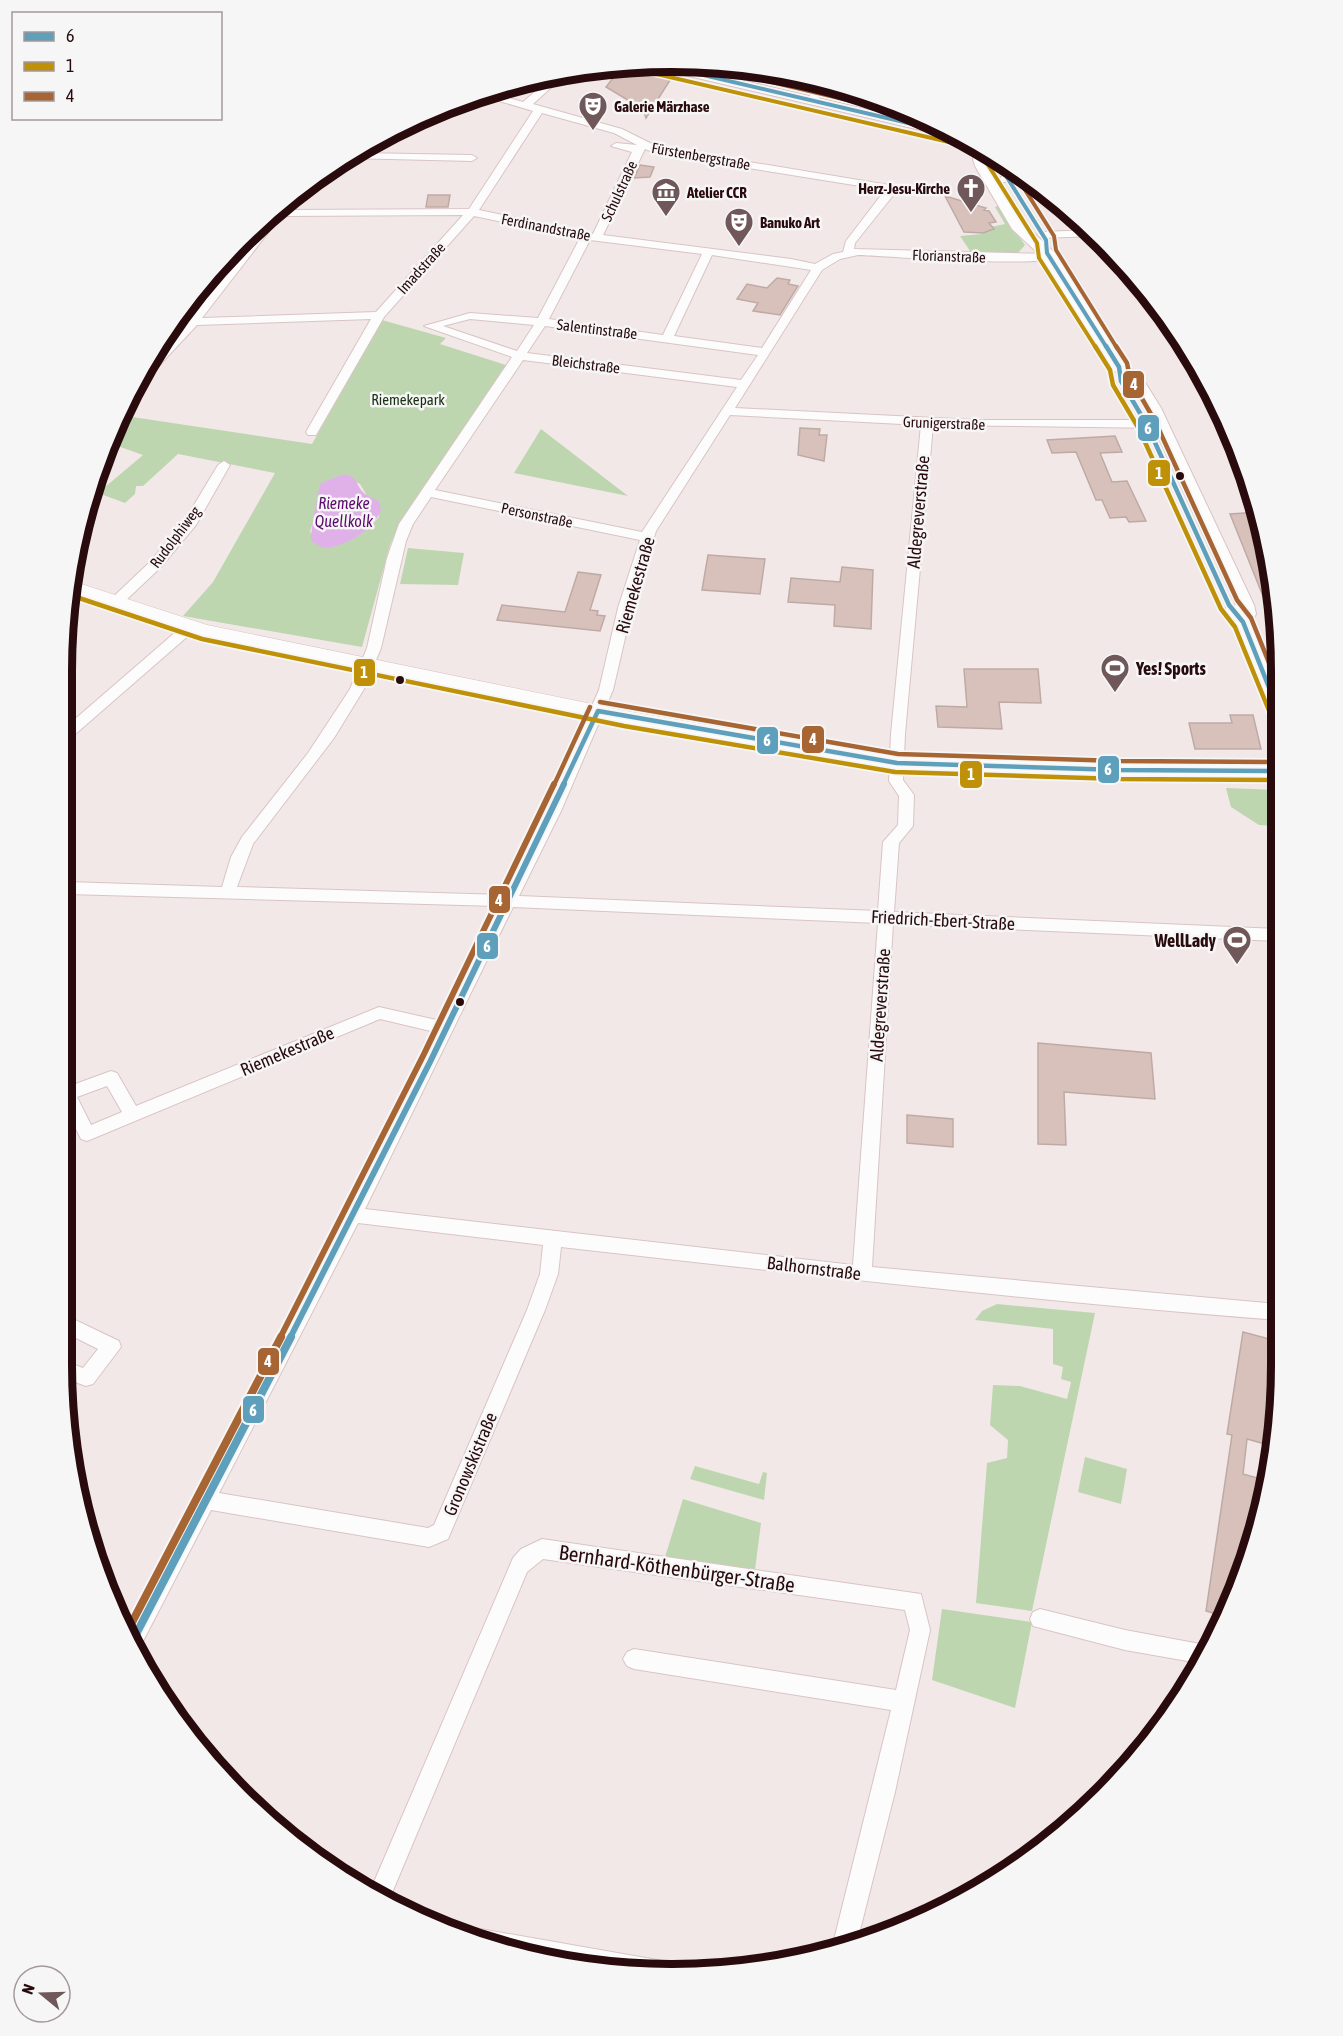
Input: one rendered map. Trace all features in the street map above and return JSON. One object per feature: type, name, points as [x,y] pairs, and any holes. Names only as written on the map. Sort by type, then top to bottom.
[{"type":"main road","points":[[691,72],[917,125]]},
{"type":"main road","points":[[980,158],[998,192],[1032,242],[1048,255],[1119,367],[1121,381],[1154,425],[1245,605],[1247,614],[1243,622],[1271,692]]},
{"type":"main road","points":[[1013,179],[1048,245],[1048,255]]},
{"type":"street","points":[[526,105],[549,85]]},
{"type":"street","points":[[811,100],[819,90]]},
{"type":"street","name":"Fürstenbergstraße","points":[[498,98],[618,131],[641,148]]},
{"type":"street","name":"Imadstraße","points":[[312,432],[379,315],[472,212],[539,110]]},
{"type":"street","name":"Fürstenbergstraße","points":[[618,145],[891,188],[890,193],[850,243],[848,253]]},
{"type":"street","name":"Schulstraße","points":[[228,892],[239,857],[247,841],[319,750],[368,665],[397,544],[426,492],[521,356],[542,322],[641,148]]},
{"type":"street","points":[[365,156],[472,158]]},
{"type":"street","name":"Ferdinandstraße","points":[[286,213],[472,212],[592,236],[791,262],[817,268]]},
{"type":"street","points":[[1042,235],[1080,234]]},
{"type":"street","points":[[162,356],[194,322],[257,239]]},
{"type":"street","points":[[667,338],[708,252]]},
{"type":"street","points":[[817,268],[848,253]]},
{"type":"street","name":"Florianstraße","points":[[848,253],[1048,255]]},
{"type":"street","name":"Riemekestraße","points":[[136,1634],[353,1215],[445,1028],[511,901],[606,690],[625,608],[647,537],[726,411],[816,275],[817,268]]},
{"type":"street","points":[[185,322],[379,315]]},
{"type":"street","name":"Salentinstraße","points":[[430,326],[470,316],[542,322],[765,352]]},
{"type":"street","name":"Bleichstraße","points":[[430,326],[521,356],[745,384]]},
{"type":"street","name":"Grunigerstraße","points":[[726,411],[927,423],[1154,425]]},
{"type":"street","name":"Aldegreverstraße","points":[[862,1274],[891,842],[905,826],[907,795],[896,781],[902,675],[927,423]]},
{"type":"street","name":"Rudolphiweg","points":[[117,602],[156,564],[191,522],[224,465]]},
{"type":"street","name":"Personstraße","points":[[426,492],[647,537]]},
{"type":"street","points":[[78,588],[191,626],[368,665],[598,711],[897,763],[1271,771]]},
{"type":"street","points":[[72,730],[191,626]]},
{"type":"street","name":"Friedrich-Ebert-Straße","points":[[72,888],[511,901],[1271,935]]},
{"type":"street","name":"Riemekestraße","points":[[133,1116],[379,1013],[445,1028]]},
{"type":"street","name":"Balhornstraße","points":[[353,1215],[862,1274],[1101,1298],[1271,1312]]},
{"type":"street","name":"Gronowskistraße","points":[[205,1500],[429,1538],[441,1532],[536,1310],[549,1274],[553,1237]]},
{"type":"street","points":[[72,1327],[112,1347],[86,1378],[72,1372]]},
{"type":"street","name":"Bernhard-Köthenbürger-Straße","points":[[382,1889],[520,1565],[528,1556],[542,1549],[914,1601],[920,1630],[847,1938]]},
{"type":"street","points":[[1040,1619],[1125,1640],[1197,1653]]},
{"type":"street","points":[[634,1659],[904,1702]]},
{"type":"green space","points":[[998,206],[1025,245],[1017,254],[970,251],[960,236],[982,234],[991,227],[1005,224],[995,207]]},
{"type":"green space","name":"Riemekepark","points":[[382,320],[446,338],[440,344],[506,365],[400,523],[390,545],[362,647],[183,616],[213,582],[275,473],[178,454],[143,486],[136,486],[135,494],[125,503],[99,493],[143,455],[117,446],[129,417],[312,444]],"holes":[[[341,475],[360,484],[379,516],[358,536],[331,547],[310,532],[323,484]]]},
{"type":"green space","points":[[541,429],[628,496],[514,473]]},
{"type":"green space","points":[[408,548],[464,553],[458,585],[400,584]]},
{"type":"green space","points":[[1226,788],[1271,790],[1271,826],[1259,825],[1231,807]]},
{"type":"green space","points":[[997,1304],[1095,1313],[1032,1611],[976,1603],[987,1463],[1007,1458],[1008,1440],[990,1425],[993,1385],[1020,1386],[1067,1399],[1071,1382],[1061,1379],[1063,1367],[1053,1364],[1053,1329],[975,1320],[982,1311]]},
{"type":"green space","points":[[1085,1457],[1127,1469],[1121,1504],[1078,1492]]},
{"type":"green space","points":[[695,1466],[759,1484],[763,1472],[767,1473],[764,1500],[690,1479]]},
{"type":"green space","points":[[683,1499],[761,1523],[755,1570],[665,1557]]},
{"type":"green space","points":[[942,1609],[1032,1622],[1015,1708],[932,1680]]},
{"type":"water","name":"Riemeke Quellkolk","points":[[341,475],[350,475],[364,493],[379,502],[381,510],[372,525],[365,531],[340,545],[323,548],[311,541],[320,487],[321,483]]},
{"type":"building","points":[[651,73],[672,77],[646,118],[643,109],[606,87],[615,75]]},
{"type":"building","points":[[640,165],[654,167],[650,177],[634,178]]},
{"type":"building","points":[[428,195],[450,195],[448,207],[426,207]]},
{"type":"building","name":"Herz-Jesu-Kirche","points":[[945,196],[986,208],[984,210],[989,211],[996,222],[989,223],[994,229],[983,233],[964,232]]},
{"type":"building","points":[[777,278],[790,280],[788,284],[798,286],[780,315],[753,311],[758,303],[737,299],[747,284],[767,288]]},
{"type":"building","points":[[800,428],[820,429],[819,435],[827,435],[824,461],[798,455]]},
{"type":"building","points":[[1115,436],[1122,452],[1100,453],[1112,482],[1127,481],[1146,521],[1129,522],[1126,517],[1110,518],[1102,500],[1096,500],[1076,452],[1052,453],[1047,440]]},
{"type":"building","points":[[1250,513],[1267,607],[1230,514]]},
{"type":"building","points":[[708,555],[765,559],[760,594],[702,590]]},
{"type":"building","points":[[842,567],[873,570],[871,629],[834,626],[835,605],[788,602],[791,578],[840,582]]},
{"type":"building","points":[[578,572],[601,575],[590,610],[598,611],[597,615],[605,616],[600,631],[497,620],[502,605],[565,612]]},
{"type":"building","points":[[964,669],[1038,669],[1041,703],[999,702],[1002,729],[938,727],[936,706],[967,707]]},
{"type":"building","points":[[1230,715],[1253,715],[1261,749],[1195,749],[1189,723],[1232,723]]},
{"type":"building","points":[[1038,1043],[1151,1053],[1155,1099],[1064,1092],[1066,1145],[1038,1144]]},
{"type":"building","points":[[907,1115],[953,1119],[953,1147],[907,1143]]},
{"type":"building","points":[[1243,1332],[1271,1339],[1270,1404],[1266,1444],[1247,1439],[1243,1474],[1259,1479],[1259,1481],[1251,1520],[1216,1614],[1206,1611],[1232,1435],[1227,1434]]},
{"type":"transit line","name":"1","points":[[650,73],[953,143]]},
{"type":"transit line","name":"6","points":[[693,73],[917,125]]},
{"type":"transit line","name":"4","points":[[748,77],[864,104]]},
{"type":"transit line","name":"1","points":[[986,161],[1037,243],[1039,258],[1110,370],[1113,385],[1139,429],[1221,609],[1235,627],[1271,716]]},
{"type":"transit line","name":"6","points":[[1004,172],[1046,240],[1047,253],[1119,367],[1121,381],[1147,425],[1229,605],[1243,622],[1271,692]]},
{"type":"transit line","name":"4","points":[[1023,186],[1054,236],[1056,250],[1127,363],[1130,378],[1155,421],[1237,600],[1251,618],[1271,667]]},
{"type":"transit line","name":"1","points":[[77,597],[202,639],[624,726],[895,772],[1119,779],[1271,780]]},
{"type":"transit line","name":"4","points":[[600,702],[898,754],[1119,761],[1271,762]]},
{"type":"transit line","name":"4","points":[[131,1624],[365,1172],[480,941],[590,707]]},
{"type":"transit line","name":"6","points":[[598,711],[897,763],[1119,770],[1271,771]]},
{"type":"transit line","name":"6","points":[[136,1634],[313,1294],[430,1062],[598,711]]},
{"type":"place","name":"Galerie Märzhase","points":[[593,132]]},
{"type":"place","name":"Herz-Jesu-Kirche","points":[[971,214]]},
{"type":"place","name":"Atelier CCR","points":[[666,218]]},
{"type":"place","name":"Banuko Art","points":[[739,248]]},
{"type":"place","name":"Yes! Sports","points":[[1115,694]]},
{"type":"place","name":"WellLady","points":[[1237,966]]}]
